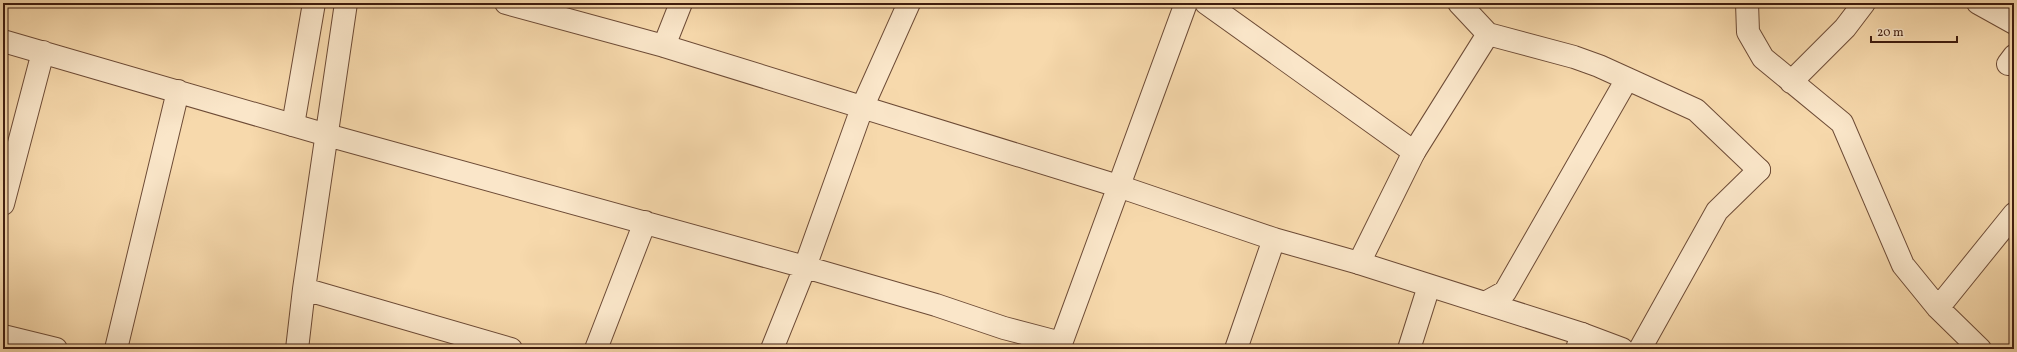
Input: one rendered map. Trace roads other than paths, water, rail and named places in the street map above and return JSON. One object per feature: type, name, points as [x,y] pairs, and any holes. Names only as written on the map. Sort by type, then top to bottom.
[{"type":"street","points":[[293,125],[314,3]]},
{"type":"street","points":[[297,349],[304,289],[346,3]]},
{"type":"street","points":[[506,3],[664,46],[1118,186],[1274,240],[1359,263],[1485,303],[1580,342],[1622,349]]},
{"type":"street","points":[[664,46],[681,3]]},
{"type":"street","points":[[772,349],[805,267],[862,108],[908,3]]},
{"type":"street","points":[[3,41],[327,135],[805,267],[936,305],[1060,346],[1186,3]]},
{"type":"street","points":[[1206,3],[1414,152]]},
{"type":"street","points":[[1459,3],[1488,34],[1574,57],[1696,110],[1759,170],[1717,211],[1640,349]]},
{"type":"street","points":[[1747,3],[1748,32],[1763,58],[1842,122],[1863,167],[1902,265],[1938,308],[1980,349]]},
{"type":"street","points":[[1791,82],[1845,28],[1864,3]]},
{"type":"street","points":[[1978,3],[2014,23]]},
{"type":"street","points":[[1359,263],[1414,152],[1488,34]]},
{"type":"street","points":[[3,204],[43,52]]},
{"type":"street","points":[[1485,303],[1505,292],[1627,79]]},
{"type":"street","points":[[116,349],[178,91]]},
{"type":"street","points":[[1938,308],[2014,214]]},
{"type":"street","points":[[596,349],[645,222]]},
{"type":"street","points":[[1236,349],[1274,240]]},
{"type":"street","points":[[1409,349],[1429,286]]},
{"type":"street","points":[[304,289],[511,349]]},
{"type":"street","points":[[3,336],[56,349]]}]
